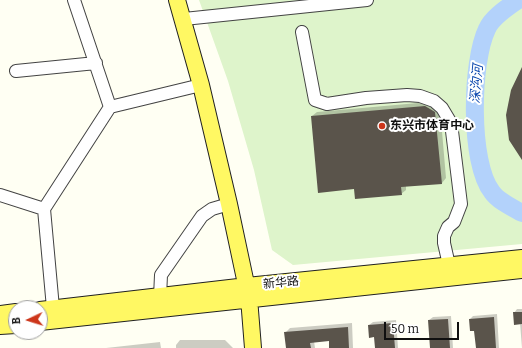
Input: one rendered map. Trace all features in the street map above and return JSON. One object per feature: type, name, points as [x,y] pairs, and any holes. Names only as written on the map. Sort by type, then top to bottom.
[{"type":"main road","points":[[177,0],[184,19],[201,85],[229,204],[248,292],[253,348]]},
{"type":"main road","name":"新华路","points":[[48,321],[449,265],[522,258]]},
{"type":"main road","name":"新华路","points":[[48,309],[160,297],[248,292],[522,270]]},
{"type":"street","points":[[74,0],[110,107]]},
{"type":"street","points":[[184,19],[272,5],[367,0]]},
{"type":"street","points":[[302,32],[315,100],[327,104],[366,98],[407,95],[420,96],[434,100],[442,108],[451,123],[461,204],[454,222],[448,227],[444,236],[449,265]]},
{"type":"street","points":[[16,71],[96,63]]},
{"type":"street","points":[[46,300],[44,209],[110,107],[201,85]]},
{"type":"street","points":[[0,195],[44,209]]},
{"type":"street","points":[[160,297],[162,275],[202,216],[212,209],[229,204]]},
{"type":"green space","name":"东兴市体育中心","points":[[199,0],[522,0],[522,244],[293,265],[272,250],[254,170],[228,81]]},
{"type":"building","points":[[522,67],[522,160],[509,140],[506,115],[511,90]]},
{"type":"building","points":[[425,106],[435,112],[442,184],[401,187],[402,195],[355,199],[354,189],[318,193],[311,116]]},
{"type":"building","points":[[513,312],[522,312],[522,324],[514,325]]},
{"type":"building","points":[[494,317],[496,348],[476,348],[474,331],[470,331],[469,319]]},
{"type":"building","points":[[448,319],[450,348],[430,348],[428,320]]},
{"type":"building","points":[[393,323],[395,348],[375,348],[374,337],[369,338],[368,325]]},
{"type":"building","points":[[348,327],[349,348],[329,348],[329,341],[310,343],[311,348],[286,348],[284,332]]},
{"type":"waterway","name":"深沟河","points":[[518,0],[496,16],[487,29],[478,64],[475,87],[475,112],[479,159],[485,178],[492,192],[498,198],[522,213]]},
{"type":"place","name":"东兴市体育中心","points":[[382,126]]}]
